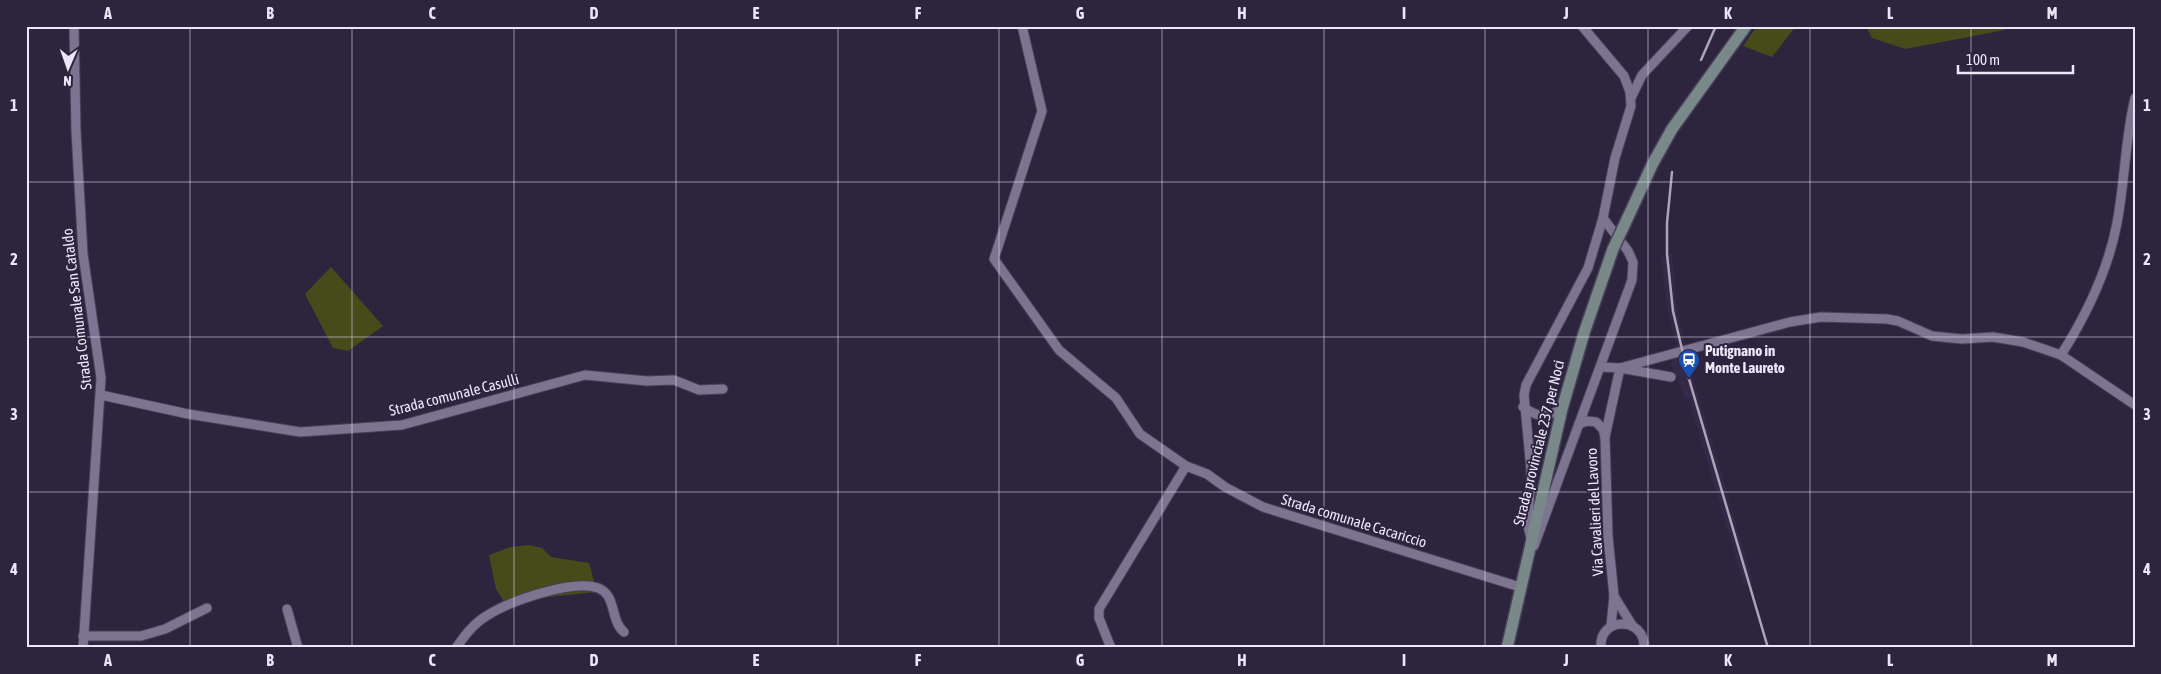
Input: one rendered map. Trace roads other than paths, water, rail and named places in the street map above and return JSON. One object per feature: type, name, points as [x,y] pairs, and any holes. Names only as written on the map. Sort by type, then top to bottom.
[{"type":"main road","name":"Strada provinciale 237 per Noci","points":[[1507,648],[1562,409],[1584,332],[1613,249],[1653,163],[1672,129],[1746,26]]},
{"type":"street","name":"Strada Comunale San Cataldo","points":[[74,26],[76,131],[83,254],[101,378],[83,648]]},
{"type":"street","name":"Strada comunale Cacariccio","points":[[1022,26],[1042,111],[994,259],[1059,350],[1116,398],[1140,434],[1186,466],[1207,474],[1225,487],[1263,507],[1520,587]]},
{"type":"street","points":[[1531,538],[1528,526],[1531,470],[1524,407],[1526,384],[1588,268],[1603,218],[1615,158],[1631,106],[1630,92],[1624,76],[1582,26]]},
{"type":"street","points":[[1630,98],[1642,76],[1688,26]]},
{"type":"street","points":[[2061,355],[2083,319],[2101,280],[2108,256],[2117,223],[2135,98]]},
{"type":"street","points":[[1526,561],[1538,539],[1632,280],[1633,262],[1628,251],[1603,218]]},
{"type":"street","points":[[1620,368],[1790,322],[1820,317],[1898,321],[1932,336],[1962,339],[1993,337],[2023,342],[2061,355],[2135,405]]},
{"type":"street","points":[[1601,367],[1620,368],[1671,377]]},
{"type":"street","name":"Via Cavalieri del Lavoro","points":[[1612,626],[1614,596],[1608,536],[1605,438],[1620,368]]},
{"type":"street","name":"Strada comunale Casulli","points":[[101,395],[188,414],[300,432],[402,425],[585,375],[647,381],[674,380],[698,390],[723,389]]},
{"type":"street","points":[[1524,407],[1540,416],[1551,415],[1562,409]]},
{"type":"street","points":[[1579,424],[1586,421],[1596,422],[1603,429],[1605,438]]},
{"type":"street","points":[[1111,648],[1099,618],[1099,609],[1186,466]]},
{"type":"street","points":[[456,648],[470,629],[488,615],[521,600],[553,590],[580,586],[599,588],[609,595],[618,627],[624,632]]},
{"type":"street","points":[[1614,596],[1632,625],[1643,636],[1646,646]]},
{"type":"street","points":[[84,636],[141,636],[165,629],[207,608]]},
{"type":"street","points":[[287,609],[298,648]]},
{"type":"street","points":[[1601,648],[1602,637],[1612,626],[1618,623],[1632,625]]},
{"type":"railway","points":[[1701,60],[1716,26]]},
{"type":"railway","points":[[1672,172],[1667,223],[1667,254],[1673,311],[1689,379],[1768,648]]},
{"type":"place","name":"Putignano in Monte Laureto","points":[[1689,379]]}]
